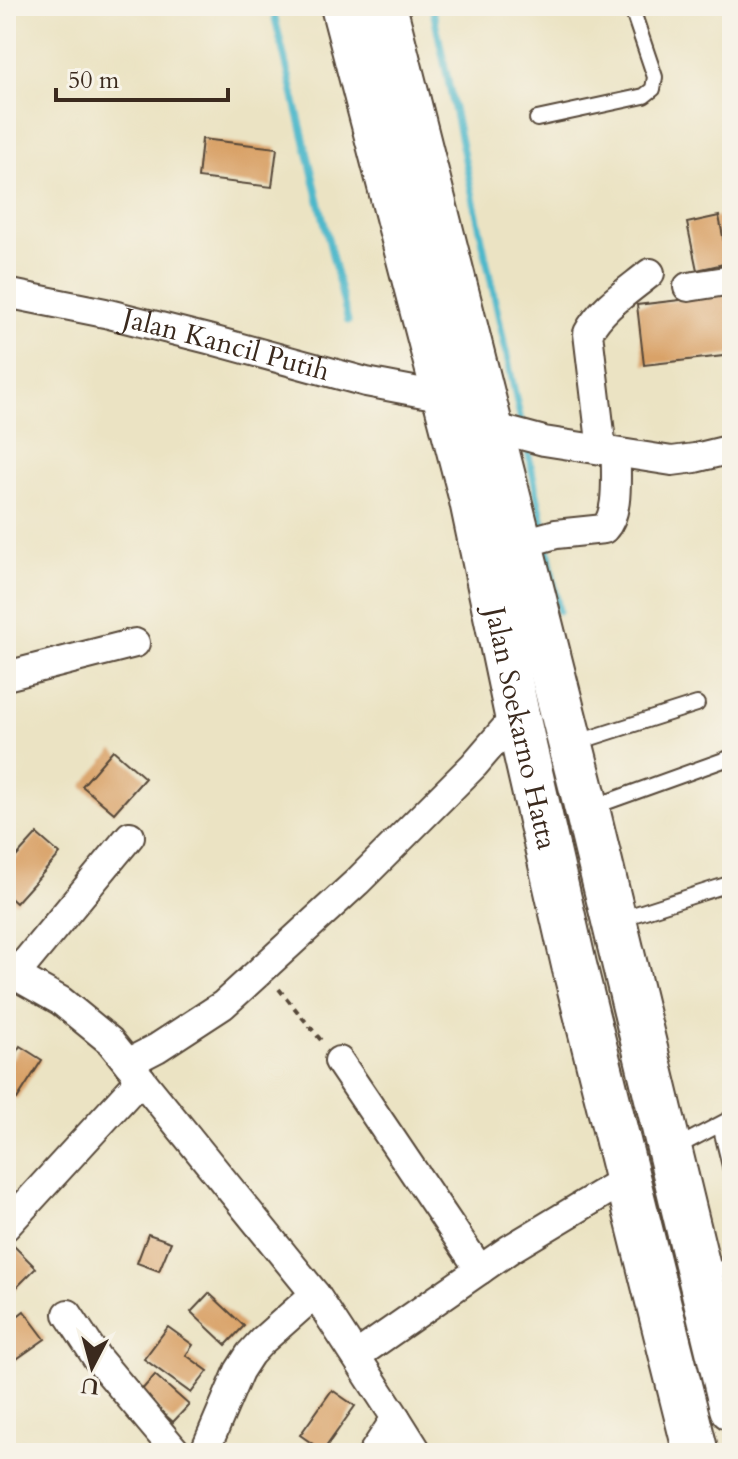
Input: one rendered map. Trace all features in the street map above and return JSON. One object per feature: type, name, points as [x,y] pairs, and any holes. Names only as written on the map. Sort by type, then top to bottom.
[{"type":"highway","name":"Jalan Soekarno Hatta","points":[[343,6],[471,496],[574,965],[696,1453]]},
{"type":"highway","name":"Jalan Soekarno Hatta","points":[[384,6],[504,431],[538,539],[571,745],[587,809],[624,917],[669,1151],[716,1271],[732,1408]]},
{"type":"street","points":[[538,539],[604,529],[614,515],[609,452],[588,333],[602,312],[650,273]]},
{"type":"street","points":[[688,287],[732,280]]},
{"type":"street","name":"Jalan Kancil Putih","points":[[6,293],[119,317],[366,382],[445,397]]},
{"type":"street","points":[[504,431],[544,441],[672,461],[732,449]]},
{"type":"street","points":[[6,676],[135,643]]},
{"type":"street","points":[[6,1226],[134,1071],[157,1048],[223,1005],[357,882],[474,765],[517,715]]},
{"type":"street","points":[[130,836],[10,972],[61,1001],[110,1041],[315,1294],[418,1453]]},
{"type":"street","points":[[339,1061],[480,1270]]},
{"type":"street","points":[[356,1356],[510,1249],[628,1178]]},
{"type":"street","points":[[204,1453],[239,1371],[250,1354],[315,1294]]},
{"type":"street","points":[[68,1314],[97,1358],[177,1453]]},
{"type":"street","points":[[373,1453],[396,1418]]},
{"type":"lane","points":[[537,119],[644,96],[653,89],[655,77],[631,6]]},
{"type":"lane","points":[[571,745],[697,704]]},
{"type":"lane","points":[[587,809],[732,757]]},
{"type":"lane","points":[[624,917],[732,883]]},
{"type":"lane","points":[[669,1151],[726,1122],[732,1174]]},
{"type":"path","points":[[263,968],[339,1061]]},
{"type":"building","points":[[202,139],[277,148],[272,187],[198,178]]},
{"type":"building","points":[[719,216],[728,263],[697,270],[687,223]]},
{"type":"building","points":[[732,294],[732,355],[644,365],[637,305]]},
{"type":"building","points":[[113,750],[145,778],[114,813],[82,786]]},
{"type":"building","points":[[37,834],[60,854],[16,903],[6,894],[6,868]]},
{"type":"building","points":[[20,1046],[42,1060],[17,1099],[6,1092],[6,1068]]},
{"type":"building","points":[[148,1234],[171,1242],[159,1271],[137,1263]]},
{"type":"building","points":[[12,1244],[36,1268],[6,1298],[6,1250]]},
{"type":"building","points":[[209,1293],[244,1326],[226,1345],[191,1312]]},
{"type":"building","points":[[24,1311],[45,1339],[8,1365],[6,1325]]},
{"type":"building","points":[[168,1327],[193,1345],[186,1355],[208,1371],[191,1393],[144,1359]]},
{"type":"building","points":[[155,1375],[189,1405],[173,1422],[140,1392]]},
{"type":"building","points":[[332,1390],[355,1406],[323,1451],[300,1435]]},
{"type":"waterway","points":[[272,6],[348,321]]},
{"type":"waterway","points":[[432,6],[522,426]]},
{"type":"waterway","points":[[526,442],[545,532]]},
{"type":"waterway","points":[[547,544],[559,611]]}]
